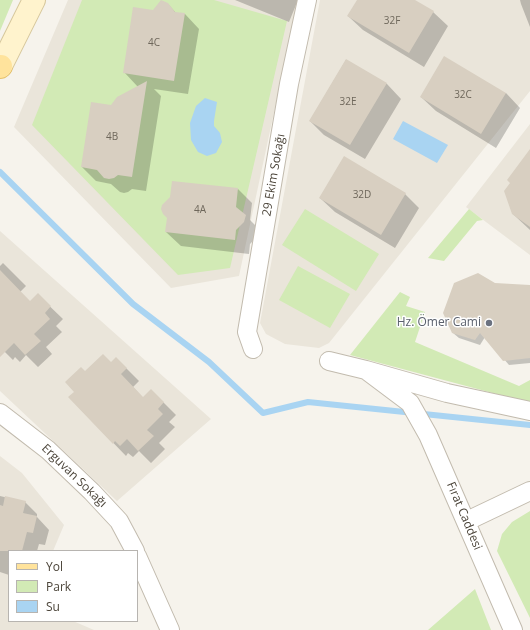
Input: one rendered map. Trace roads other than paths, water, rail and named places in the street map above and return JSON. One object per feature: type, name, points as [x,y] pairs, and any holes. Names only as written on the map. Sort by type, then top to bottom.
[{"type":"main road","points":[[0,67],[34,0]]},
{"type":"street","name":"29 Ekim Sokağı","points":[[253,349],[247,332],[289,84],[307,0]]},
{"type":"street","points":[[329,361],[447,392],[530,411]]},
{"type":"street","name":"Fırat Caddesi","points":[[366,370],[410,404],[424,427],[513,630]]},
{"type":"street","name":"Erguvan Sokağı","points":[[0,413],[48,450],[92,492],[119,521],[134,550]]},
{"type":"street","points":[[466,521],[530,491]]},
{"type":"street","points":[[138,558],[170,630]]},
{"type":"water","points":[[205,98],[217,102],[214,126],[220,133],[222,142],[216,153],[207,156],[198,152],[191,140],[190,123],[196,106]]},
{"type":"water","points":[[403,121],[448,145],[437,163],[393,139]]},
{"type":"waterway","points":[[0,172],[133,304],[209,362],[263,413],[308,402],[530,425]]},
{"type":"place","name":"Hz. Ömer Cami","points":[[489,323]]}]
